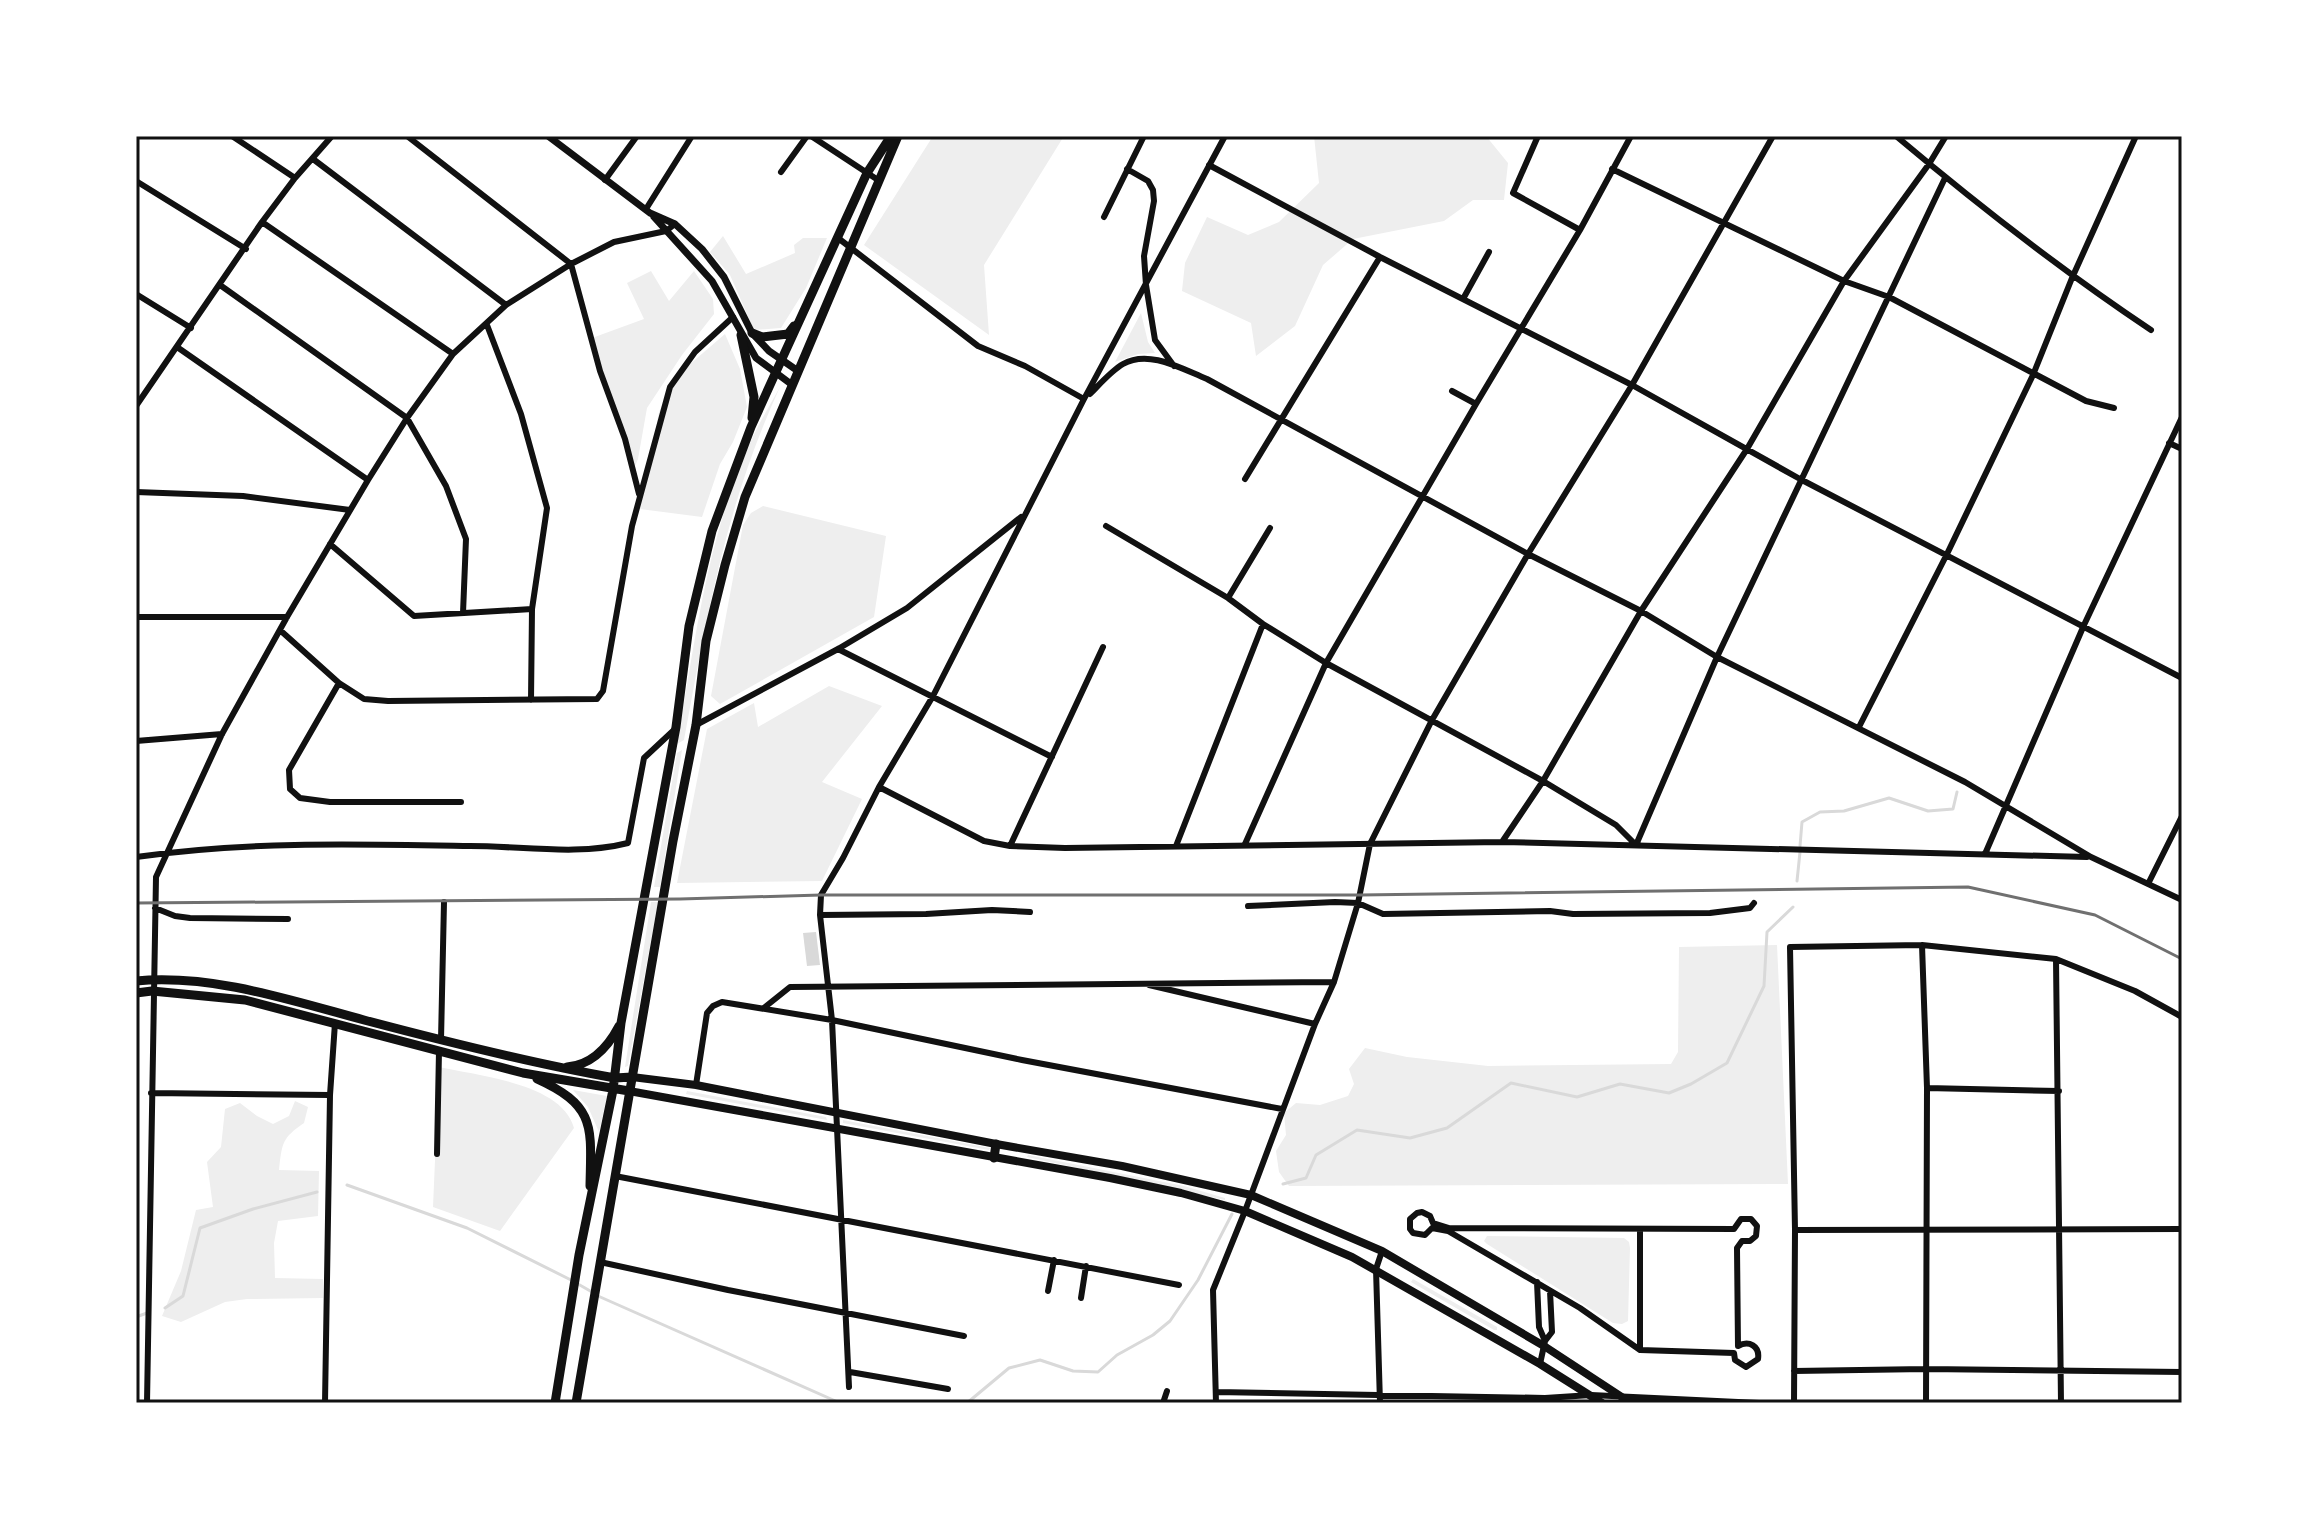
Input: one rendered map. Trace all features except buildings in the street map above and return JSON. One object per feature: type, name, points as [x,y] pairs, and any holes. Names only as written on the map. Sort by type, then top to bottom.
[{"type":"main road","points":[[555,1403],[579,1255],[613,1090],[621,1023],[676,727],[689,626],[712,531],[751,427],[799,321],[867,173],[891,136]]},
{"type":"main road","points":[[576,1403],[696,725],[706,641],[725,565],[745,497],[898,136]]},
{"type":"main road","points":[[751,427],[754,397],[746,334],[762,337],[788,334],[799,321]]},
{"type":"main road","points":[[136,981],[249,989],[439,1051],[523,1073],[1181,1193],[1245,1211],[1376,1269],[1602,1403]]},
{"type":"main road","points":[[136,993],[152,991],[245,1000],[441,1040],[554,1067],[615,1078],[632,1077],[696,1085],[1122,1166],[1251,1195],[1382,1251],[1545,1343],[1631,1403]]},
{"type":"main road","points":[[554,1067],[573,1067],[587,1062],[606,1046],[621,1023]]},
{"type":"main road","points":[[523,1073],[566,1095],[578,1107],[591,1130],[589,1210]]},
{"type":"main road","points":[[994,1158],[996,1144]]},
{"type":"street","points":[[232,136],[295,178]]},
{"type":"street","points":[[136,406],[262,222],[332,136]]},
{"type":"street","points":[[407,136],[571,264],[600,371],[625,439],[640,497]]},
{"type":"street","points":[[548,136],[648,211],[675,224],[702,249],[724,277],[756,358],[791,384]]},
{"type":"street","points":[[605,180],[637,136]]},
{"type":"street","points":[[648,211],[692,136]]},
{"type":"street","points":[[781,172],[809,136],[878,180]]},
{"type":"street","points":[[1104,217],[1144,136]]},
{"type":"street","points":[[849,1387],[832,1020],[820,915],[821,895],[879,787],[933,696],[1024,514],[1039,491],[1084,399],[1225,136]]},
{"type":"street","points":[[1538,136],[1513,193],[1580,230]]},
{"type":"street","points":[[1245,844],[1326,663],[1580,230],[1631,136]]},
{"type":"street","points":[[1216,1403],[1213,1290],[1334,982],[1358,903],[1370,844],[1432,720],[1528,554],[1632,385],[1773,136]]},
{"type":"street","points":[[1896,136],[2072,278],[2151,330]]},
{"type":"street","points":[[1502,842],[1543,781],[1641,611],[1747,449],[1844,281],[1946,136]]},
{"type":"street","points":[[1859,727],[2033,375],[2072,278],[2136,136]]},
{"type":"street","points":[[313,159],[506,305]]},
{"type":"street","points":[[1209,165],[1380,257],[1632,385],[1800,479],[2182,678]]},
{"type":"street","points":[[1127,169],[1148,181],[1153,190],[1154,201],[1144,256],[1146,285],[1155,340],[1174,366]]},
{"type":"street","points":[[1612,169],[1844,281],[1889,297],[2086,401],[2114,408]]},
{"type":"street","points":[[1636,845],[1717,657],[1945,178]]},
{"type":"street","points":[[136,181],[246,249]]},
{"type":"street","points":[[648,211],[712,281],[746,334],[798,371]]},
{"type":"street","points":[[262,222],[453,354]]},
{"type":"street","points":[[147,1403],[156,877],[222,734],[287,617],[407,418],[453,354],[506,305],[571,264],[614,242],[666,231],[675,224]]},
{"type":"street","points":[[838,238],[978,346],[1025,366],[1084,399]]},
{"type":"street","points":[[1463,299],[1489,252]]},
{"type":"street","points":[[1245,479],[1279,418],[1380,257]]},
{"type":"street","points":[[220,285],[407,418],[446,486],[466,539],[463,613]]},
{"type":"street","points":[[136,294],[191,328]]},
{"type":"street","points":[[281,631],[339,683],[364,699],[597,699],[603,691],[632,526],[670,387],[695,352],[733,317]]},
{"type":"street","points":[[487,325],[521,414],[547,508],[532,609],[531,700]]},
{"type":"street","points":[[177,347],[368,480]]},
{"type":"street","points":[[1084,399],[1122,364],[1142,357],[1207,379],[1528,554],[1641,611],[1717,657],[1859,727],[2005,806],[2091,857],[2182,900]]},
{"type":"street","points":[[1452,391],[1476,404]]},
{"type":"street","points":[[1985,854],[2084,625],[2182,417]]},
{"type":"street","points":[[2169,443],[2182,449]]},
{"type":"street","points":[[136,492],[243,496],[350,510]]},
{"type":"street","points":[[696,725],[907,608],[1024,514]]},
{"type":"street","points":[[1106,526],[1228,598],[1326,663],[1543,781],[1616,825],[1636,845]]},
{"type":"street","points":[[1228,598],[1270,528]]},
{"type":"street","points":[[330,544],[414,616],[532,609]]},
{"type":"street","points":[[136,617],[287,617]]},
{"type":"street","points":[[1176,846],[1263,624]]},
{"type":"street","points":[[1010,846],[1103,647]]},
{"type":"street","points":[[838,649],[1052,757]]},
{"type":"street","points":[[339,683],[289,770],[290,789],[300,798],[330,802],[461,802]]},
{"type":"street","points":[[136,857],[243,845],[387,844],[565,850],[613,847],[628,843],[644,758],[676,727]]},
{"type":"street","points":[[136,741],[222,734]]},
{"type":"street","points":[[879,787],[984,841],[1010,846],[1065,848],[1502,842],[2091,857]]},
{"type":"street","points":[[2148,884],[2182,816]]},
{"type":"street","points":[[441,1040],[444,902]]},
{"type":"street","points":[[1248,906],[1335,902],[1358,903],[1383,914],[1550,911],[1573,914],[1710,913],[1750,908],[1754,903]]},
{"type":"street","points":[[155,908],[190,918],[288,919]]},
{"type":"street","points":[[820,915],[992,910],[1030,912]]},
{"type":"street","points":[[1922,945],[1927,1088],[1926,1403]]},
{"type":"street","points":[[1794,1403],[1795,1230],[1790,947],[1922,945],[2056,959],[2135,991],[2182,1017]]},
{"type":"street","points":[[2056,959],[2061,1403]]},
{"type":"street","points":[[1138,982],[1315,1024]]},
{"type":"street","points":[[765,1007],[790,987],[1334,982]]},
{"type":"street","points":[[696,1085],[707,1013],[722,1002],[765,1007],[1282,1109]]},
{"type":"street","points":[[325,1403],[330,1095],[337,1018]]},
{"type":"street","points":[[437,1154],[439,1051]]},
{"type":"street","points":[[1927,1088],[2059,1091]]},
{"type":"street","points":[[151,1093],[330,1095]]},
{"type":"street","points":[[615,1176],[1179,1285]]},
{"type":"street","points":[[1422,1212],[1430,1216],[1433,1223],[1449,1228],[1640,1230],[1734,1229],[1741,1219],[1755,1221],[1756,1236],[1750,1241],[1742,1241],[1737,1248],[1738,1346],[1753,1345],[1759,1354],[1755,1363],[1746,1367],[1735,1360],[1734,1353],[1640,1350],[1537,1282],[1448,1231],[1432,1228],[1425,1235],[1418,1236],[1410,1229],[1410,1219],[1422,1212]]},
{"type":"street","points":[[1795,1230],[2182,1229]]},
{"type":"street","points":[[1640,1230],[1640,1350]]},
{"type":"street","points":[[1380,1403],[1376,1269],[1382,1251]]},
{"type":"street","points":[[1048,1291],[1054,1260]]},
{"type":"street","points":[[599,1265],[964,1336]]},
{"type":"street","points":[[1081,1298],[1086,1266]]},
{"type":"street","points":[[1537,1282],[1539,1327],[1545,1343]]},
{"type":"street","points":[[1540,1364],[1545,1343],[1552,1332],[1550,1291]]},
{"type":"street","points":[[1794,1371],[2182,1372]]},
{"type":"street","points":[[850,1372],[948,1389]]},
{"type":"street","points":[[1163,1403],[1167,1391]]},
{"type":"street","points":[[1216,1392],[1379,1394],[1546,1401],[1591,1395],[1759,1403]]},
{"type":"shaded area","points":[[933,136],[1064,136],[984,265],[989,335],[864,245]]},
{"type":"shaded area","points":[[1314,136],[1486,136],[1508,163],[1504,200],[1473,200],[1444,221],[1353,239],[1323,265],[1295,326],[1256,356],[1251,323],[1182,291],[1185,263],[1207,217],[1248,235],[1279,222],[1319,183]]},
{"type":"shaded area","points":[[723,236],[746,274],[795,253],[794,245],[803,238],[827,238],[806,288],[781,328],[754,330],[730,275],[710,252]]},
{"type":"shaded area","points":[[651,271],[669,301],[694,271],[713,299],[714,314],[647,408],[633,471],[592,338],[644,319],[627,283]]},
{"type":"shaded area","points":[[1141,313],[1148,342],[1155,353],[1138,354],[1115,362]]},
{"type":"shaded area","points":[[725,334],[740,369],[747,407],[720,464],[702,517],[640,509],[659,412],[675,377]]},
{"type":"shaded area","points":[[780,387],[745,474],[732,517],[710,604],[684,740],[677,744],[704,590],[723,514],[751,441]]},
{"type":"shaded area","points":[[763,506],[886,536],[874,617],[720,704],[711,696],[743,525],[751,513]]},
{"type":"shaded area","points":[[829,686],[882,706],[822,782],[862,799],[822,881],[677,883],[707,729],[754,703],[758,727]]},
{"type":"shaded area","points":[[682,750],[660,887],[654,887],[677,753]]},
{"type":"shaded area","points":[[651,902],[658,902],[628,1066],[625,1067]]},
{"type":"shaded area","points":[[816,932],[820,965],[807,966],[803,933]]},
{"type":"shaded area","points":[[1777,945],[1788,1184],[1289,1186],[1279,1172],[1276,1151],[1286,1135],[1284,1113],[1296,1103],[1320,1105],[1348,1096],[1354,1084],[1349,1069],[1365,1048],[1407,1057],[1488,1066],[1671,1064],[1678,1052],[1679,947]]},
{"type":"shaded area","points":[[439,1067],[496,1078],[537,1091],[566,1113],[574,1128],[500,1231],[433,1207]]},
{"type":"shaded area","points":[[573,1090],[607,1096],[599,1132],[588,1107]]},
{"type":"shaded area","points":[[687,1091],[826,1117],[827,1120],[686,1094]]},
{"type":"shaded area","points":[[295,1101],[308,1107],[304,1123],[284,1142],[279,1170],[319,1171],[318,1216],[278,1221],[274,1243],[275,1278],[323,1279],[323,1298],[225,1302],[181,1322],[162,1316],[181,1271],[196,1210],[213,1207],[207,1162],[221,1147],[225,1109],[240,1103],[273,1124],[289,1116]]},
{"type":"shaded area","points":[[843,1120],[990,1148],[843,1123]]},
{"type":"shaded area","points":[[1027,1157],[1184,1186],[1225,1200]]},
{"type":"shaded area","points":[[1487,1236],[1624,1238],[1630,1248],[1628,1321],[1613,1323],[1487,1244],[1484,1241]]},
{"type":"shaded area","points":[[1413,1279],[1497,1327],[1497,1330],[1411,1282]]},
{"type":"waterway","points":[[1800,846],[1802,822],[1820,812],[1844,811],[1889,798],[1928,811],[1953,809],[1957,792]]},
{"type":"waterway","points":[[1797,881],[1800,852]]},
{"type":"waterway","points":[[1283,1184],[1306,1178],[1316,1155],[1357,1130],[1410,1138],[1447,1128],[1511,1083],[1577,1097],[1620,1084],[1669,1093],[1691,1084],[1727,1063],[1764,986],[1767,932],[1793,907]]},
{"type":"waterway","points":[[347,1185],[467,1228],[571,1280]]},
{"type":"waterway","points":[[165,1308],[183,1296],[200,1228],[253,1209],[317,1192]]},
{"type":"waterway","points":[[967,1403],[1009,1368],[1040,1360],[1073,1371],[1098,1372],[1117,1355],[1153,1335],[1170,1321],[1198,1280],[1232,1214]]},
{"type":"waterway","points":[[578,1284],[592,1292]]},
{"type":"waterway","points":[[598,1296],[840,1403]]},
{"type":"waterway","points":[[136,1317],[147,1313]]},
{"type":"railway","points":[[136,903],[821,895],[1360,895],[1968,887],[2095,915],[2182,959]]}]
